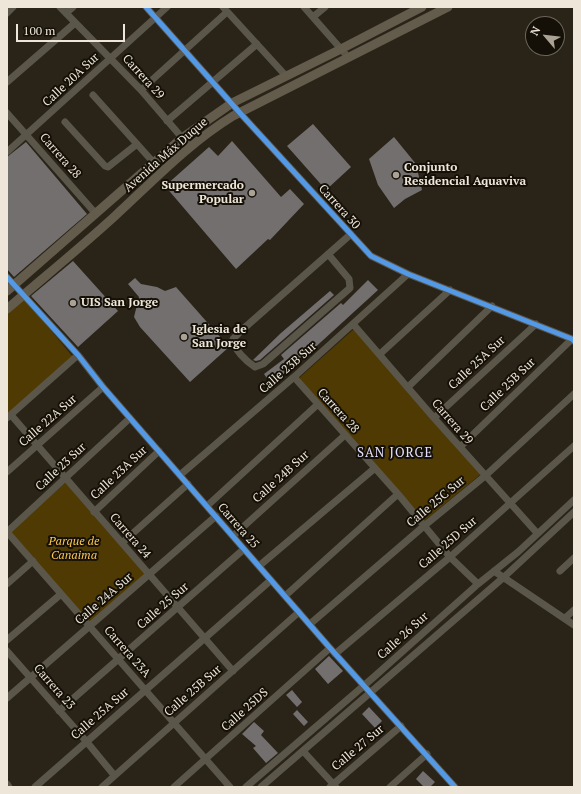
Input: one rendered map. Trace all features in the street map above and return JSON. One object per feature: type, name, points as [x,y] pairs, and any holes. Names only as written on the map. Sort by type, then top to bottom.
[{"type":"main road","name":"Avenida Máx Duque","points":[[10,288],[182,138],[232,103],[342,50],[420,7]]},
{"type":"main road","name":"Avenida Máx Duque","points":[[7,309],[109,222],[190,147],[217,126],[348,57],[448,7]]},
{"type":"street","points":[[7,13],[13,7]]},
{"type":"street","name":"Carrera 29","points":[[60,7],[111,57],[190,147]]},
{"type":"street","points":[[66,13],[73,7]]},
{"type":"street","name":"Carrera 30","points":[[146,7],[240,113],[371,256],[408,274],[492,306],[573,340]]},
{"type":"street","name":"Calle 20A Sur","points":[[7,152],[28,135],[167,7]]},
{"type":"street","points":[[304,7],[348,57]]},
{"type":"street","points":[[313,17],[325,7]]},
{"type":"street","points":[[420,7],[422,20]]},
{"type":"street","points":[[141,90],[184,51],[225,10],[286,76]]},
{"type":"street","points":[[7,82],[75,23]]},
{"type":"street","points":[[167,121],[257,44]]},
{"type":"street","points":[[93,95],[154,163]]},
{"type":"street","name":"Carrera 28","points":[[7,112],[96,214]]},
{"type":"street","points":[[65,122],[105,166],[108,167],[137,144]]},
{"type":"street","points":[[328,254],[349,279],[350,288],[263,364],[255,367],[236,347],[233,343],[233,339],[242,330],[328,254],[351,234]]},
{"type":"street","name":"Calle 23B Sur","points":[[180,475],[294,378],[408,274]]},
{"type":"street","name":"Carrera 25","points":[[7,277],[10,288],[24,295],[78,355],[130,418],[300,612],[332,651],[427,754],[452,786]]},
{"type":"street","points":[[380,354],[450,290]]},
{"type":"street","points":[[408,387],[492,306]]},
{"type":"street","name":"Carrera 29","points":[[353,324],[484,476],[537,533]]},
{"type":"street","name":"Calle 25A Sur","points":[[434,418],[536,324]]},
{"type":"street","name":"Calle 25B Sur","points":[[460,447],[573,340]]},
{"type":"street","points":[[9,417],[78,355]]},
{"type":"street","name":"Carrera 28","points":[[294,378],[398,494],[450,557],[478,584]]},
{"type":"street","name":"Calle 22A Sur","points":[[7,472],[104,387]]},
{"type":"street","name":"Calle 25C Sur","points":[[310,624],[484,476],[574,394]]},
{"type":"street","points":[[207,506],[318,405]]},
{"type":"street","name":"Carrera 24","points":[[9,417],[38,445],[94,512],[233,671]]},
{"type":"street","name":"Calle 23 Sur","points":[[7,532],[130,418]]},
{"type":"street","name":"Calle 24B Sur","points":[[233,536],[345,435]]},
{"type":"street","name":"Calle 25D Sur","points":[[332,651],[450,557],[574,446]]},
{"type":"street","name":"Calle 23A Sur","points":[[94,512],[159,451]]},
{"type":"street","points":[[259,566],[375,468]]},
{"type":"street","points":[[122,543],[188,484]]},
{"type":"street","points":[[285,596],[398,494]]},
{"type":"street","name":"Calle 26 Sur","points":[[246,787],[478,584],[518,552],[574,500]]},
{"type":"street","name":"Calle 26 Sur","points":[[261,787],[504,577],[574,512]]},
{"type":"street","name":"Calle 24A Sur","points":[[7,698],[216,516]]},
{"type":"street","name":"Carrera 23A","points":[[7,532],[230,787]]},
{"type":"street","name":"Calle 25 Sur","points":[[59,711],[244,549]]},
{"type":"street","points":[[560,571],[574,558]]},
{"type":"street","points":[[7,584],[33,561]]},
{"type":"street","points":[[494,571],[574,625]]},
{"type":"street","name":"Calle 25A Sur","points":[[35,787],[271,580]]},
{"type":"street","points":[[7,640],[61,594]]},
{"type":"street","points":[[565,618],[574,610]]},
{"type":"street","name":"Calle 25B Sur","points":[[102,787],[300,612]]},
{"type":"street","name":"Carrera 23","points":[[7,651],[114,775]]},
{"type":"street","name":"Calle 25DS","points":[[174,787],[332,651]]},
{"type":"street","name":"Calle 27 Sur","points":[[333,786],[401,726]]},
{"type":"street","points":[[303,751],[333,786]]},
{"type":"street","points":[[390,787],[427,754]]},
{"type":"green space","points":[[23,297],[73,357],[7,416],[7,311]]},
{"type":"green space","points":[[355,328],[481,474],[423,522],[298,379]]},
{"type":"green space","name":"Parque de Canaima","points":[[66,482],[146,573],[89,623],[10,533]]},
{"type":"building","points":[[313,124],[351,167],[326,190],[287,146]]},
{"type":"building","name":"Conjunto Residencial Aquaviva","points":[[394,137],[416,164],[422,190],[405,199],[394,208],[378,185],[369,159]]},
{"type":"building","points":[[232,141],[281,197],[290,189],[304,204],[270,240],[268,239],[236,269],[165,186],[209,147],[218,156]]},
{"type":"building","points":[[26,142],[87,214],[14,277],[7,269],[7,157]]},
{"type":"building","name":"UIS San Jorge","points":[[73,261],[118,311],[78,347],[31,296]]},
{"type":"building","name":"Iglesia de San Jorge","points":[[135,278],[141,284],[157,287],[165,291],[176,287],[229,347],[190,382],[140,327],[134,317],[139,297],[128,284]]},
{"type":"building","points":[[368,280],[378,290],[310,352],[309,350],[271,384],[264,374],[284,359],[281,355],[341,303],[343,305]]},
{"type":"building","points":[[330,291],[334,295],[260,360],[253,360],[281,333]]},
{"type":"building","points":[[329,656],[343,671],[328,684],[315,669]]},
{"type":"building","points":[[292,690],[302,702],[297,707],[286,695]]},
{"type":"building","points":[[369,707],[382,721],[375,728],[362,714]]},
{"type":"building","points":[[297,710],[308,722],[304,726],[293,714]]},
{"type":"building","points":[[254,722],[264,731],[261,735],[278,753],[266,763],[253,748],[256,746],[242,734]]},
{"type":"building","points":[[423,771],[435,782],[430,787],[424,787],[416,779]]},
{"type":"cycle path","points":[[146,7],[240,113],[371,256],[408,274],[574,341]]},
{"type":"cycle path","points":[[7,277],[78,355],[103,387],[330,648],[455,787]]},
{"type":"place","name":"Conjunto Residencial Aquaviva","points":[[396,175]]},
{"type":"place","name":"Supermercado Popular","points":[[252,193]]},
{"type":"place","name":"UIS San Jorge","points":[[73,303]]},
{"type":"place","name":"Iglesia de San Jorge","points":[[184,337]]},
{"type":"district","name":"SAN JORGE","points":[[395,453]]}]
